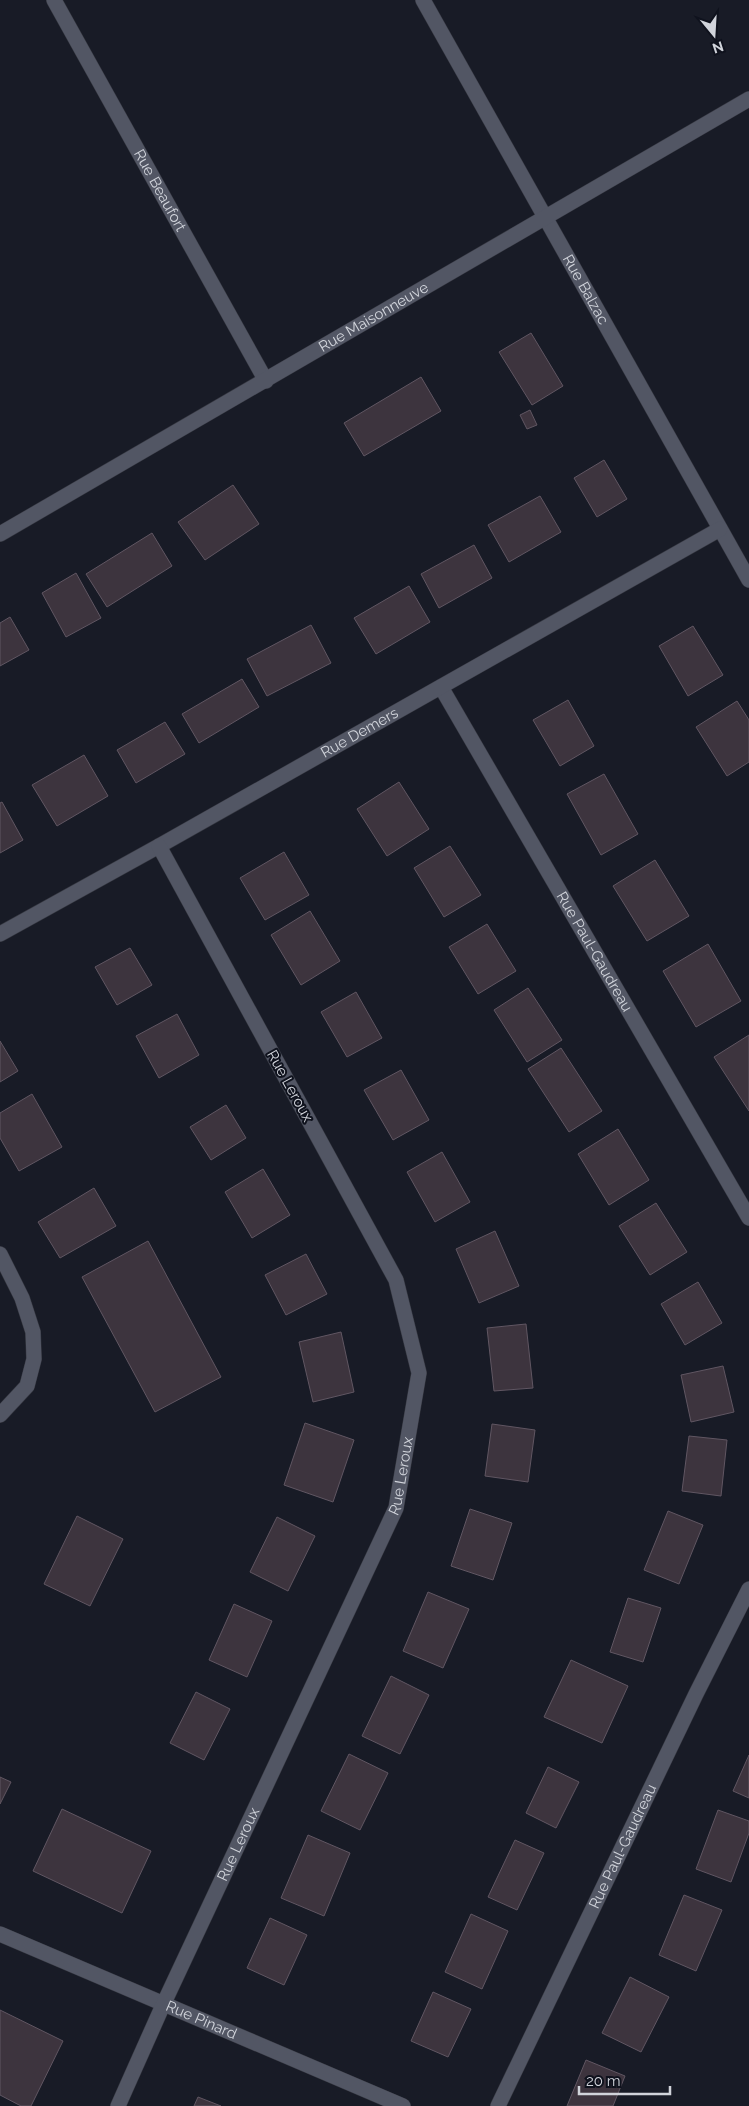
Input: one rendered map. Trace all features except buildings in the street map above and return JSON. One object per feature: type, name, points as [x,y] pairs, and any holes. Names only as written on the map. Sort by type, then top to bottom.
[{"type":"street","name":"Rue Beaufort","points":[[54,0],[266,381]]},
{"type":"street","name":"Rue Balzac","points":[[422,0],[749,580]]},
{"type":"street","name":"Rue Maisonneuve","points":[[0,534],[749,99]]},
{"type":"street","name":"Rue Demers","points":[[0,934],[720,529]]},
{"type":"street","name":"Rue Paul-Gaudreau","points":[[441,687],[749,1218]]},
{"type":"street","name":"Rue Leroux","points":[[118,2106],[163,2005],[396,1508],[419,1373],[396,1280],[159,846]]},
{"type":"street","points":[[0,1254],[22,1298],[33,1332],[34,1359],[27,1386],[0,1415]]},
{"type":"street","name":"Rue Paul-Gaudreau","points":[[498,2106],[749,1589]]},
{"type":"street","name":"Rue Pinard","points":[[0,1934],[403,2106]]}]
